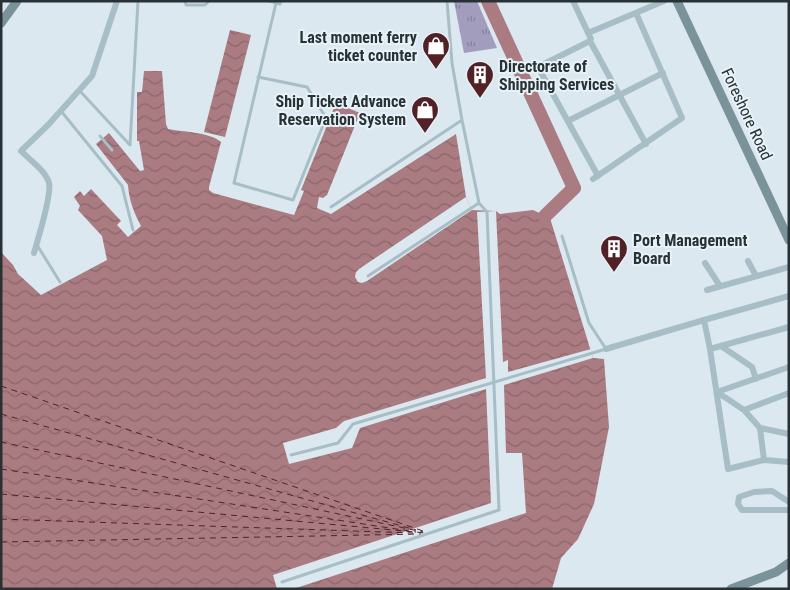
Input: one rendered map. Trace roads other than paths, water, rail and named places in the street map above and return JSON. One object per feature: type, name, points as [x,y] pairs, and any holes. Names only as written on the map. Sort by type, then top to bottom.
[{"type":"main road","points":[[1,23],[17,1]]},
{"type":"main road","name":"Foreshore Road","points":[[677,1],[789,240]]},
{"type":"main road","points":[[732,589],[776,572],[789,563]]},
{"type":"street","points":[[34,253],[49,196],[50,184],[44,174],[21,151],[92,76],[117,1]]},
{"type":"street","points":[[573,1],[591,39],[590,41],[646,144]]},
{"type":"street","points":[[588,33],[664,1]]},
{"type":"street","points":[[590,41],[538,67],[568,121],[595,178],[682,118],[636,13]]},
{"type":"street","points":[[568,121],[663,73]]},
{"type":"street","points":[[748,261],[756,276]]},
{"type":"street","points":[[705,263],[720,286]]},
{"type":"street","points":[[707,290],[789,267]]},
{"type":"street","points":[[606,350],[789,296]]},
{"type":"street","points":[[704,320],[728,469],[764,460],[789,462]]},
{"type":"street","points":[[710,348],[789,327]]},
{"type":"street","points":[[721,346],[752,367],[756,379]]},
{"type":"street","points":[[716,392],[789,367]]},
{"type":"street","points":[[716,392],[744,410],[760,428],[764,460]]},
{"type":"street","points":[[744,410],[789,393]]},
{"type":"street","points":[[760,428],[789,434]]},
{"type":"street","points":[[789,502],[772,491],[754,492],[738,497],[738,504],[742,510],[789,510]]},
{"type":"lane","points":[[79,90],[130,145],[138,1]]},
{"type":"lane","points":[[185,1],[186,5],[205,5],[209,1]]},
{"type":"lane","points":[[269,1],[280,4],[281,1]]},
{"type":"lane","points":[[282,582],[499,510],[487,212],[479,203],[462,120],[452,63],[447,1]]},
{"type":"lane","points":[[258,78],[307,87],[326,118],[293,200],[234,183],[258,78],[276,3]]},
{"type":"lane","points":[[60,111],[122,186],[133,230]]},
{"type":"lane","points":[[331,207],[462,120]]},
{"type":"lane","points":[[100,136],[112,150]]},
{"type":"lane","points":[[368,276],[479,203]]},
{"type":"lane","points":[[291,455],[338,443],[353,424],[606,350],[589,323],[562,236]]},
{"type":"lane","points":[[36,245],[60,282]]},
{"type":"water","points":[[230,30],[251,35],[225,137],[204,132]]},
{"type":"water","points":[[144,71],[162,71],[168,129],[203,134],[221,142],[209,187],[209,190],[213,193],[294,215],[304,191],[301,190],[336,103],[360,113],[327,195],[323,198],[319,197],[317,208],[331,214],[456,134],[466,197],[472,210],[496,211],[500,214],[533,210],[550,218],[593,358],[604,359],[609,427],[594,504],[578,539],[561,558],[552,589],[1,589],[1,252],[13,265],[18,274],[41,295],[107,260],[102,236],[78,210],[80,206],[74,197],[80,191],[84,196],[91,189],[121,221],[117,225],[128,237],[141,226],[132,206],[128,185],[96,144],[109,133],[140,171],[144,170],[139,141],[137,141],[137,92],[142,92]]},
{"type":"waterway","points":[[488,1],[574,188],[545,216]]},
{"type":"place","name":"Last moment ferry ticket counter","points":[[436,70]]},
{"type":"place","name":"Directorate of Shipping Services","points":[[480,99]]},
{"type":"place","name":"Ship Ticket Advance Reservation System","points":[[425,134]]},
{"type":"place","name":"Port Management Board","points":[[614,273]]}]
